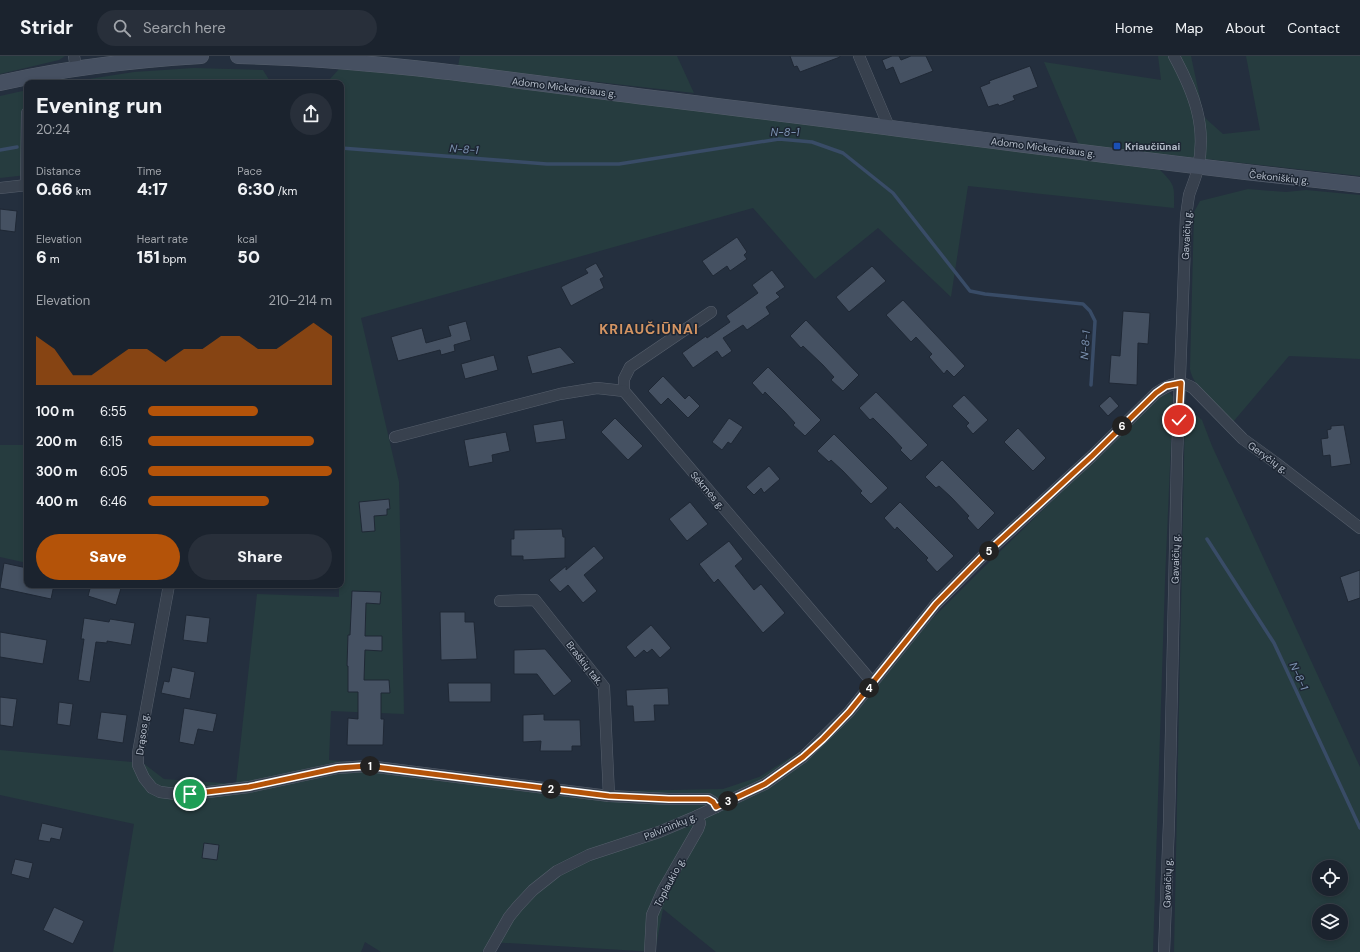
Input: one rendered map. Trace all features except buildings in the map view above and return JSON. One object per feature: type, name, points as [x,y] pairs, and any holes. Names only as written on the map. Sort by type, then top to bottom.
[{"type":"main road","points":[[27,80],[75,62],[201,56]]},
{"type":"main road","name":"Adomo Mickevičiaus g.","points":[[238,56],[321,60],[418,69],[889,127],[1198,168]]},
{"type":"main road","points":[[0,83],[24,80]]},
{"type":"main road","name":"Čekoniškių g.","points":[[1198,168],[1360,185]]},
{"type":"street","points":[[859,56],[889,127]]},
{"type":"street","name":"Gavaičių g.","points":[[1164,952],[1186,216],[1189,195],[1198,168],[1201,130],[1198,110],[1185,76],[1174,56]]},
{"type":"street","points":[[0,188],[24,185]]},
{"type":"street","points":[[395,437],[560,394],[597,388],[624,391],[624,379],[630,367],[711,312]]},
{"type":"street","name":"Geryčių g.","points":[[1181,383],[1193,388],[1243,439],[1276,462],[1360,528]]},
{"type":"street","name":"Palvininkų g.","points":[[489,952],[509,917],[518,906],[534,890],[557,871],[588,855],[659,832],[697,816],[765,784],[803,757],[849,712],[936,604],[981,558],[1092,456],[1156,393],[1166,386],[1181,383]]},
{"type":"street","name":"Sėkmės g.","points":[[624,391],[873,683]]},
{"type":"street","name":"Drąsos g.","points":[[168,588],[138,753],[138,765],[144,778],[152,788],[160,792],[184,795],[249,787],[324,770],[368,766],[609,796],[708,799],[713,802],[716,807]]},
{"type":"street","name":"Braškių tak.","points":[[500,601],[535,600],[604,687],[609,796]]},
{"type":"street","name":"Toplaukio g.","points":[[650,952],[652,915],[663,890],[698,829],[700,823],[697,816]]},
{"type":"green space","points":[[0,56],[65,56],[59,60],[0,74]]},
{"type":"green space","points":[[460,56],[677,56],[694,93],[458,66]]},
{"type":"green space","points":[[1158,56],[1191,56],[1204,117],[1223,134],[1260,130],[1246,56],[1360,56],[1360,176],[1079,145],[1044,62],[1161,80]]},
{"type":"green space","points":[[194,68],[263,70],[269,80],[82,80],[134,72]]},
{"type":"green space","points":[[339,69],[423,76],[844,126],[1160,170],[1173,187],[1174,208],[968,186],[951,297],[878,228],[815,279],[753,208],[361,318],[399,482],[404,714],[331,711],[329,760],[617,791],[723,789],[759,777],[807,747],[871,692],[928,623],[982,569],[1162,394],[1170,393],[1173,397],[1165,580],[1153,952],[716,952],[663,909],[655,952],[490,942],[482,952],[381,952],[365,942],[361,952],[113,952],[134,824],[0,795],[0,750],[143,763],[164,779],[236,784],[257,594],[339,597],[339,588],[344,588],[344,80],[315,80],[330,79]]},
{"type":"green space","points":[[24,91],[24,175],[0,178],[0,96]]},
{"type":"green space","points":[[1248,189],[1286,192],[1306,190],[1360,195],[1360,359],[1289,356],[1233,422],[1201,390],[1192,376],[1190,369],[1194,212],[1200,201]]},
{"type":"green space","points":[[1193,412],[1202,420],[1212,446],[1360,767],[1360,952],[1174,952],[1185,413]]},
{"type":"green space","points":[[0,445],[24,445],[24,562],[0,557]]},
{"type":"waterway","name":"N-8-1","points":[[344,148],[547,164],[619,164],[779,139],[812,142],[843,153],[893,193],[970,291],[985,294],[1083,304],[1090,311],[1095,321],[1091,385]]},
{"type":"waterway","name":"N-8-1","points":[[0,150],[17,147]]},
{"type":"waterway","name":"N-8-1","points":[[1207,539],[1274,643],[1360,828]]},
{"type":"place","name":"Kriaučiūnai","points":[[1117,146]]},
{"type":"district","name":"KRIAUČIŪNAI","points":[[649,329]]},
{"type":"route","points":[[190,794],[249,787],[290,779],[324,770],[368,766],[609,796],[669,799],[700,798],[708,799],[713,802],[716,807],[765,784],[803,757],[823,739],[849,712],[936,604],[981,558],[1092,456],[1156,393],[1166,386],[1181,383],[1179,420]]}]
